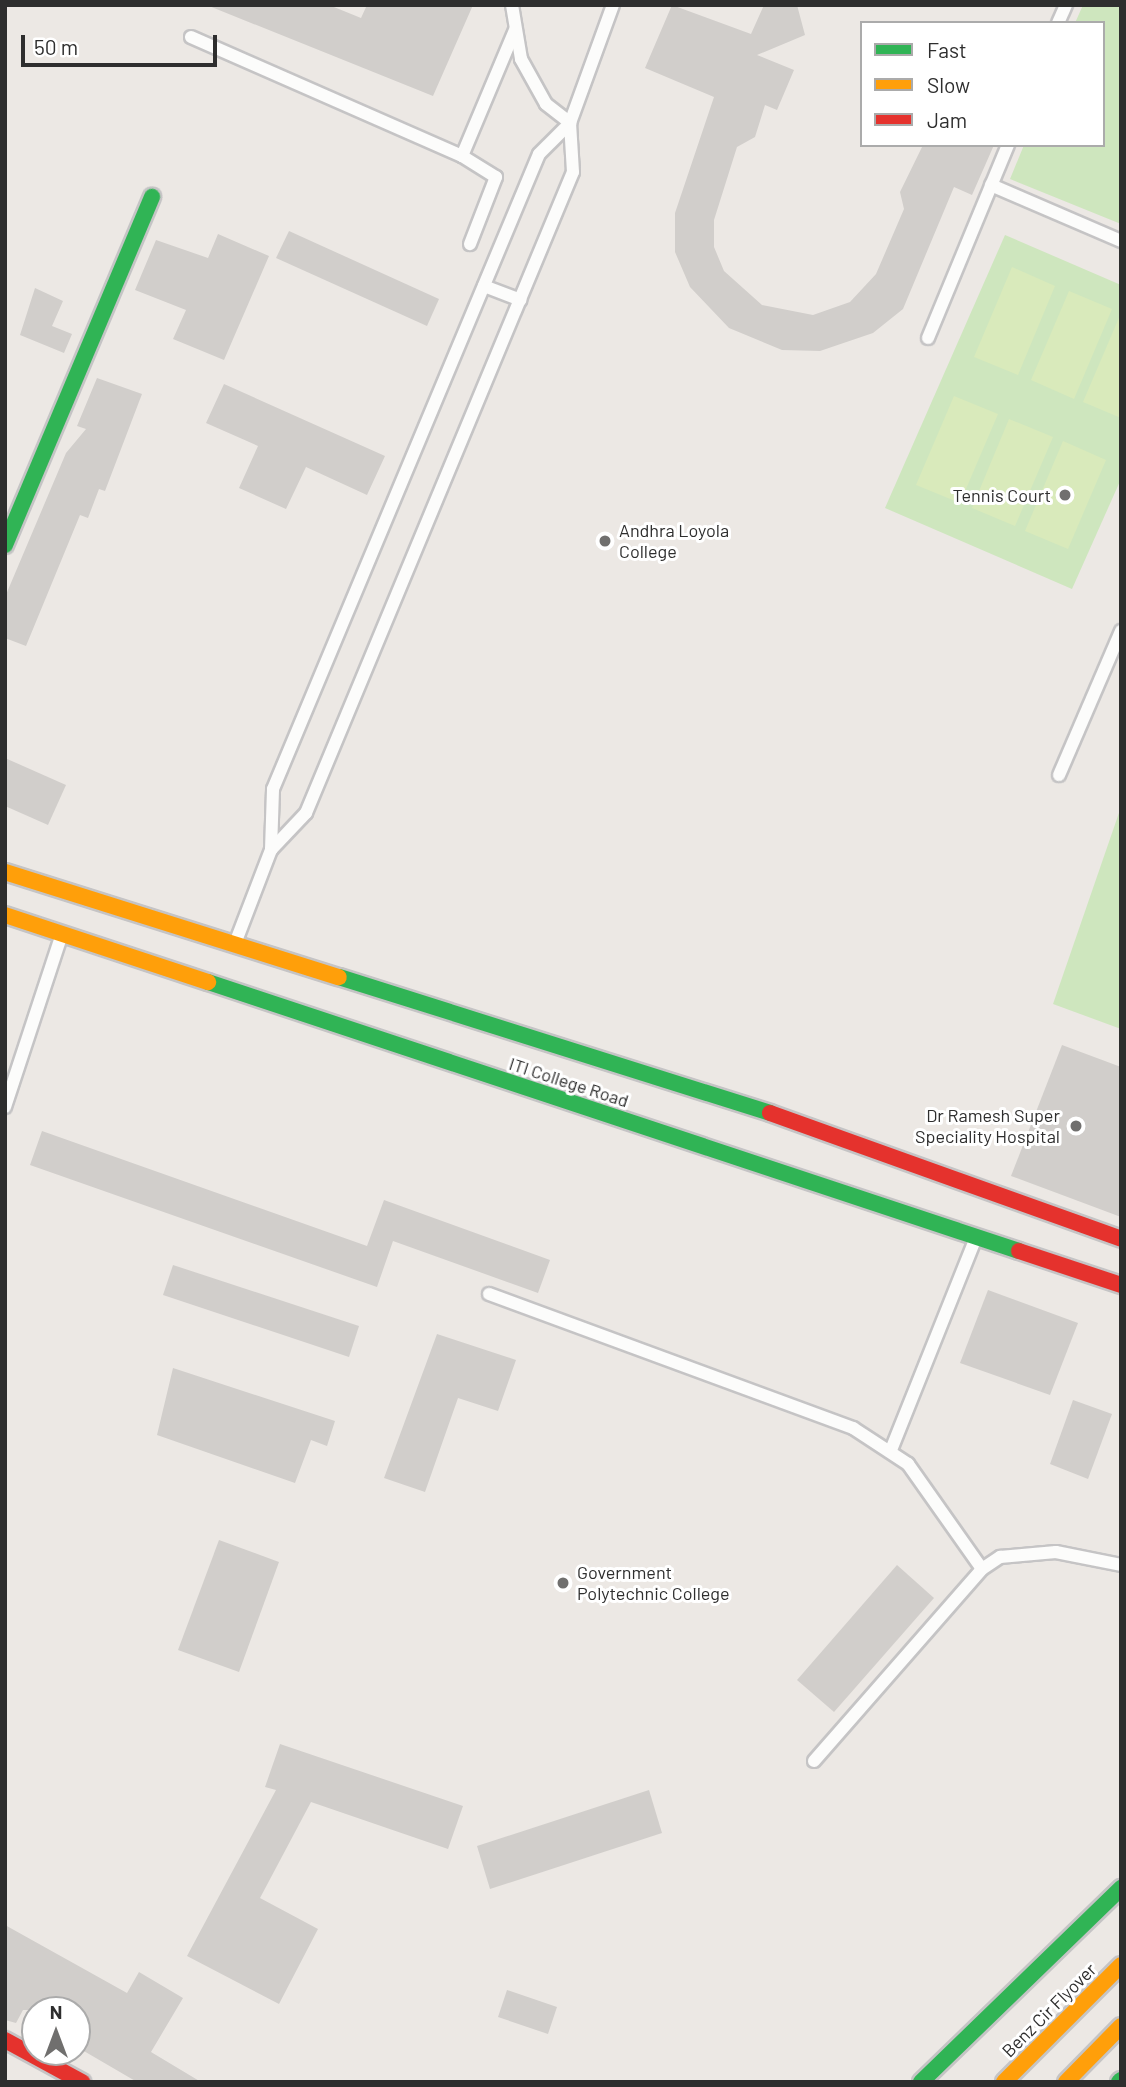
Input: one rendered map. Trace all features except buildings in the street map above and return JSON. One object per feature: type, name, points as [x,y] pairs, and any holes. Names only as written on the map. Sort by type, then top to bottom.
[{"type":"street","points":[[5,545],[152,197]]},
{"type":"street","name":"ITI College Road","points":[[5,872],[236,941],[857,1140],[1121,1239]]},
{"type":"street","name":"ITI College Road","points":[[5,915],[1121,1285]]},
{"type":"street","points":[[921,2082],[1121,1888]]},
{"type":"street","name":"Benz Cir Flyover","points":[[1004,2082],[1121,1965]]},
{"type":"street","points":[[1066,2082],[1121,2026]]},
{"type":"street","points":[[5,2040],[82,2082]]},
{"type":"lane","points":[[512,5],[521,59],[546,104],[570,123]]},
{"type":"lane","points":[[271,850],[306,813],[573,172],[570,123],[614,5]]},
{"type":"lane","points":[[462,156],[515,29]]},
{"type":"lane","points":[[191,37],[462,156],[496,177],[470,244]]},
{"type":"lane","points":[[236,941],[271,850],[273,789],[539,154],[570,123]]},
{"type":"lane","points":[[928,338],[1007,147]]},
{"type":"lane","points":[[991,185],[1121,241]]},
{"type":"lane","points":[[484,286],[520,300]]},
{"type":"lane","points":[[1059,775],[1121,631]]},
{"type":"lane","points":[[5,1107],[62,934]]},
{"type":"lane","points":[[891,1450],[976,1237]]},
{"type":"lane","points":[[489,1294],[853,1428],[891,1450],[946,1510],[982,1569]]},
{"type":"lane","points":[[814,1761],[982,1569],[1021,1552],[1121,1565]]},
{"type":"green space","points":[[1083,5],[1121,5],[1121,224],[1010,179],[1023,147],[1105,147],[1105,21],[1076,21]]},
{"type":"green space","points":[[1005,235],[1121,285],[1121,479],[1072,589],[885,508]]},
{"type":"green space","points":[[1012,267],[1055,286],[1018,375],[974,357]]},
{"type":"green space","points":[[1069,291],[1112,309],[1074,399],[1031,380]]},
{"type":"green space","points":[[1121,313],[1121,418],[1083,402]]},
{"type":"green space","name":"Tennis Court","points":[[954,396],[998,414],[960,503],[916,485]]},
{"type":"green space","name":"Tennis Court","points":[[1009,419],[1053,437],[1015,526],[972,508]]},
{"type":"green space","name":"Tennis Court","points":[[1063,441],[1106,460],[1068,549],[1025,531]]},
{"type":"green space","points":[[1121,807],[1121,1029],[1053,1004]]},
{"type":"traffic: fast","points":[[5,545],[152,197]]},
{"type":"traffic: fast","points":[[339,977],[770,1113]]},
{"type":"traffic: fast","points":[[208,982],[1019,1251]]},
{"type":"traffic: fast","points":[[921,2082],[1121,1888]]},
{"type":"traffic: slow","points":[[5,872],[339,977]]},
{"type":"traffic: slow","points":[[5,915],[208,982]]},
{"type":"traffic: slow","points":[[1004,2082],[1121,1965]]},
{"type":"traffic: slow","points":[[1066,2082],[1121,2026]]},
{"type":"traffic: jam","points":[[770,1113],[1121,1239]]},
{"type":"traffic: jam","points":[[1019,1251],[1121,1285]]},
{"type":"traffic: jam","points":[[5,2040],[82,2082]]},
{"type":"place","name":"Tennis Court","points":[[1065,495]]},
{"type":"place","name":"Andhra Loyola College","points":[[605,541]]},
{"type":"place","name":"Dr Ramesh Super Speciality Hospital","points":[[1076,1126]]},
{"type":"place","name":"Government Polytechnic College","points":[[563,1583]]}]
